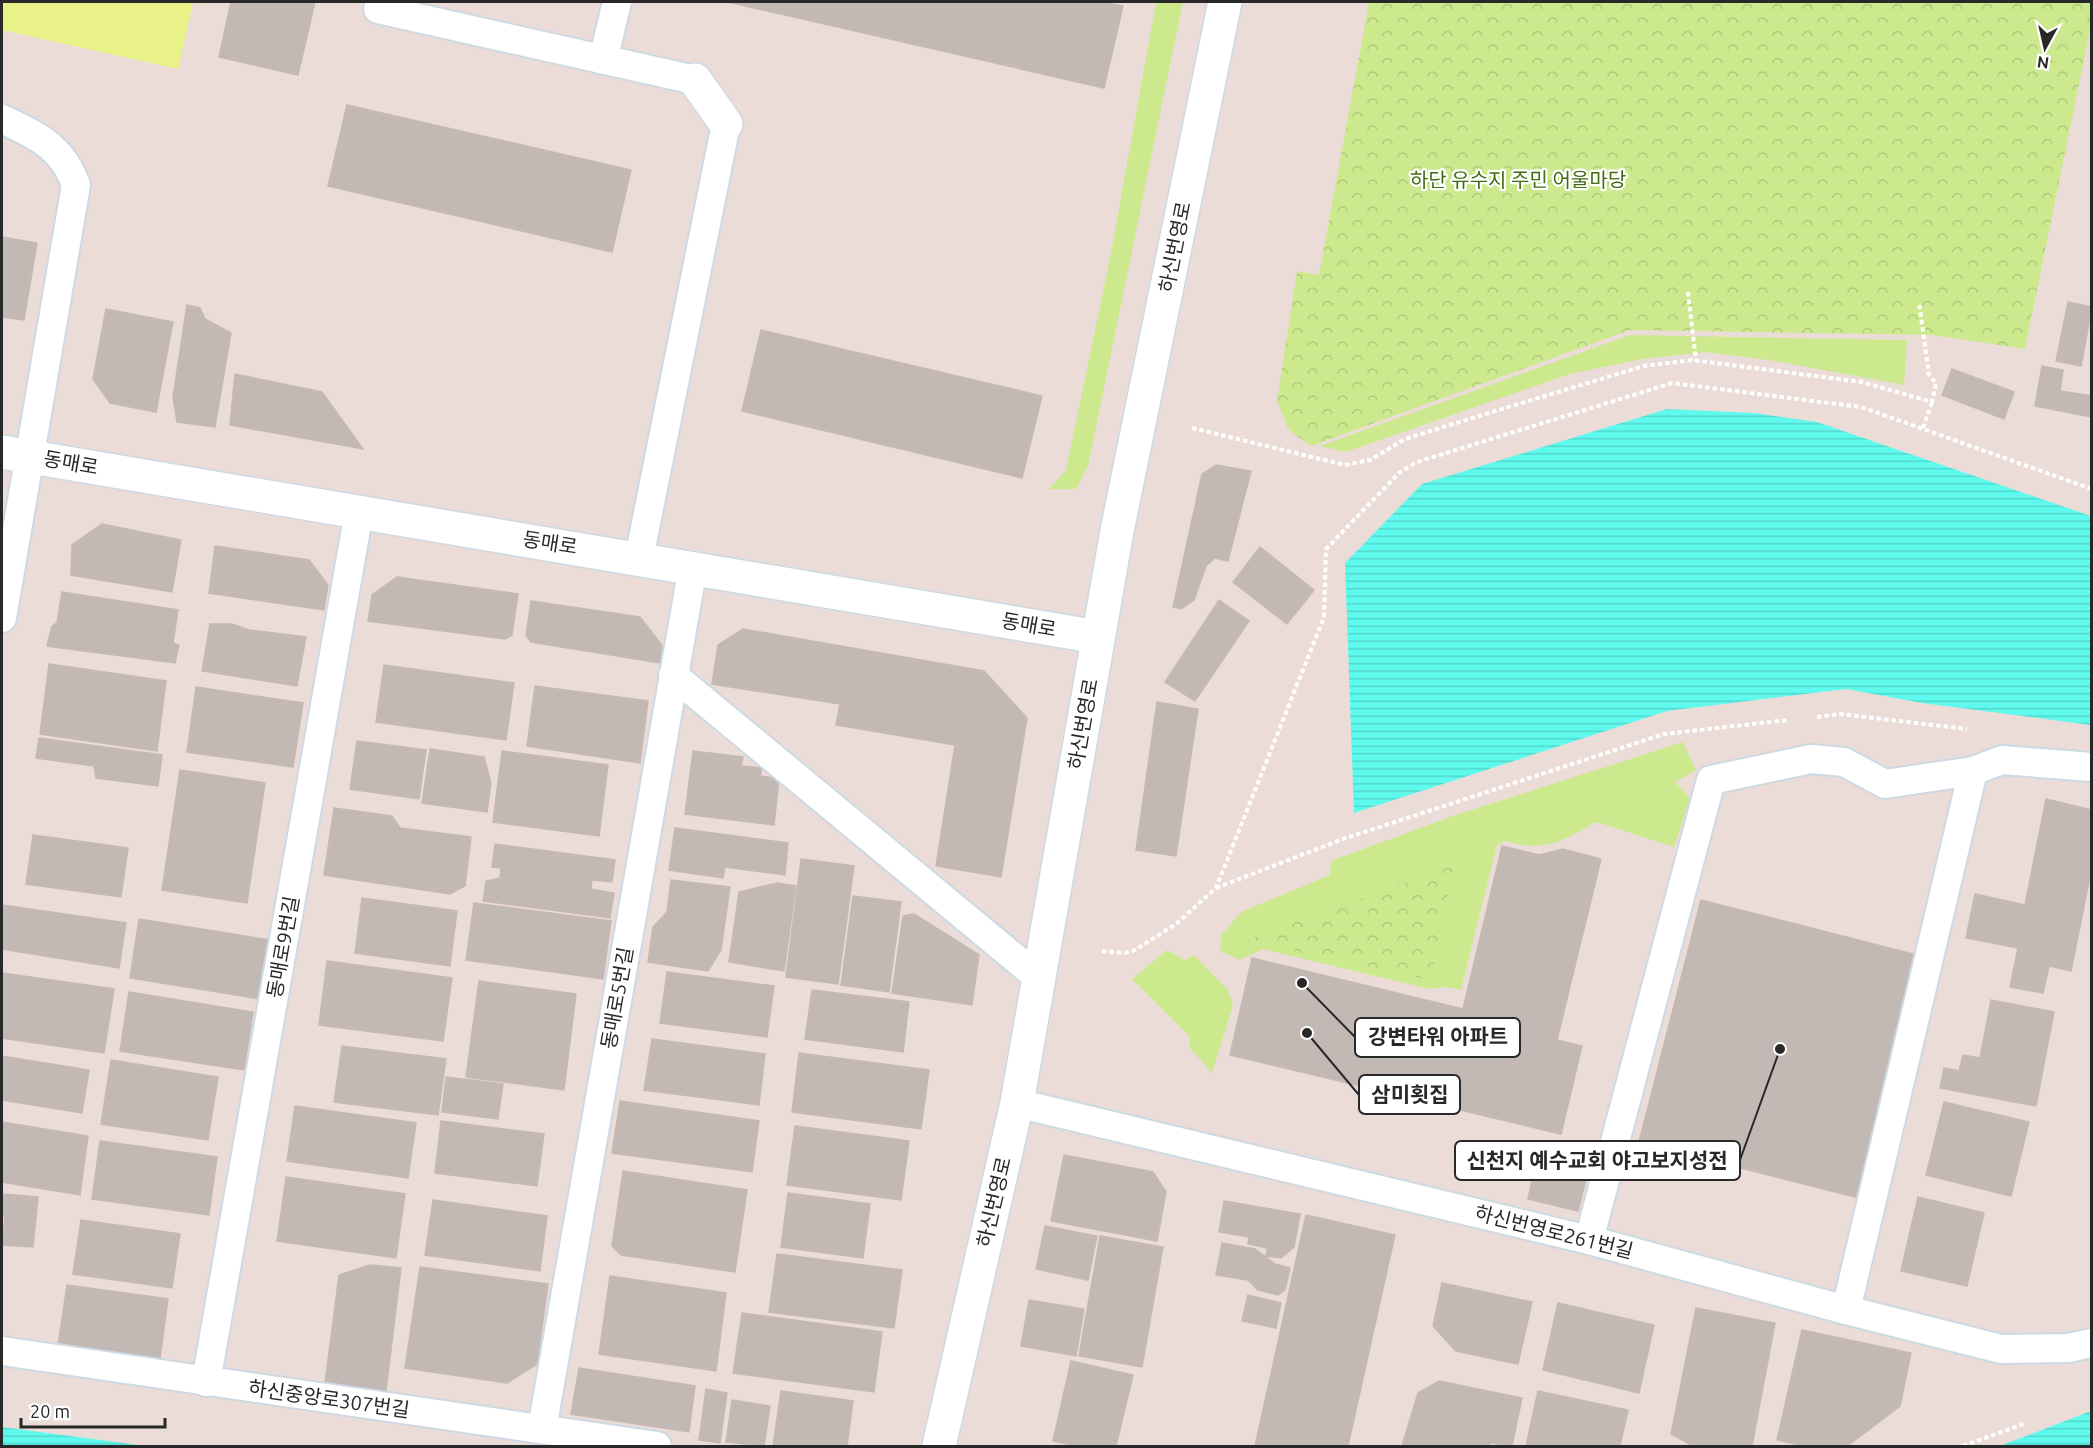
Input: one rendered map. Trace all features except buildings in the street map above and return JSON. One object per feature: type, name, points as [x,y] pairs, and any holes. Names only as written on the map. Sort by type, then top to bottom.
[{"type":"street","name":"하신번영로","points":[[939,1446],[1017,1103],[1124,495],[1225,2]]},
{"type":"street","points":[[695,80],[726,124]]},
{"type":"street","name":"동매로","points":[[16,454],[1098,637]]},
{"type":"lane","points":[[380,2],[378,9],[695,80]]},
{"type":"lane","points":[[603,60],[617,2]]},
{"type":"lane","points":[[2,119],[34,134],[58,152],[69,165],[76,185],[16,454],[2,618]]},
{"type":"lane","points":[[639,558],[726,124]]},
{"type":"lane","name":"동매로9번길","points":[[206,1382],[359,512]]},
{"type":"lane","name":"동매로5번길","points":[[542,1429],[693,567]]},
{"type":"lane","points":[[673,675],[1039,978]]},
{"type":"lane","points":[[1589,1240],[1711,780],[1810,759],[1844,762],[1885,784],[1973,771],[2002,760],[2091,767]]},
{"type":"lane","points":[[1846,1310],[1973,771]]},
{"type":"lane","name":"하신번영로261번길","points":[[1017,1103],[1589,1240],[1846,1310],[2001,1349],[2068,1348],[2091,1343]]},
{"type":"lane","name":"하신중앙로307번길","points":[[2,1352],[657,1446]]},
{"type":"path","points":[[1688,292],[1696,361]]},
{"type":"path","points":[[1919,302],[1929,375],[1936,383],[1923,428]]},
{"type":"path","points":[[1192,428],[1345,465],[1370,460],[1405,439],[1644,366],[1696,361],[1862,382],[1932,402]]},
{"type":"path","points":[[1216,888],[1324,617],[1326,549],[1400,471],[1417,462],[1672,383],[1862,407],[2091,489]]},
{"type":"path","points":[[1805,718],[1840,714],[1977,730]]},
{"type":"path","points":[[1102,951],[1125,953],[1135,950],[1176,924],[1216,888],[1343,839],[1664,734],[1793,719]]},
{"type":"path","points":[[1963,1446],[2026,1424]]},
{"type":"green space","points":[[2,2],[193,2],[178,69],[2,30]]},
{"type":"green space","points":[[1156,2],[1183,2],[1088,466],[1076,489],[1049,489],[1066,470],[1111,253]]},
{"type":"green space","name":"하단 유수지 주민 어울마당","points":[[1369,2],[2091,2],[2091,25],[2025,349],[1932,335],[1630,330],[1311,446],[1289,430],[1277,401],[1297,271],[1319,275]]},
{"type":"green space","points":[[1630,335],[1907,340],[1904,385],[1775,361],[1706,352],[1642,359],[1570,374],[1346,452],[1320,446]]},
{"type":"green space","points":[[1683,742],[1696,770],[1675,782],[1690,798],[1674,847],[1596,822],[1574,835],[1553,843],[1532,846],[1506,841],[1497,845],[1461,990],[1447,987],[1429,989],[1263,949],[1240,960],[1220,951],[1222,934],[1241,912],[1330,875],[1331,861],[1450,817]]},
{"type":"green space","points":[[1454,865],[1431,980],[1244,941]]},
{"type":"green space","points":[[1167,950],[1185,960],[1194,955],[1228,990],[1233,1005],[1212,1073],[1190,1048],[1190,1037],[1132,979]]},
{"type":"water","points":[[1667,409],[1754,413],[1817,422],[2091,516],[2091,725],[1922,703],[1846,689],[1667,711],[1354,813],[1345,563],[1422,484]]},
{"type":"water","points":[[2091,1411],[2091,1446],[2000,1446]]},
{"type":"water","points":[[2,1427],[146,1446],[2,1446]]},
{"type":"place","name":"강변타워 아파트","points":[[1302,983]]},
{"type":"place","name":"삼미횟집","points":[[1307,1033]]},
{"type":"place","name":"신천지 예수교회 야고보지성전","points":[[1780,1049]]}]
